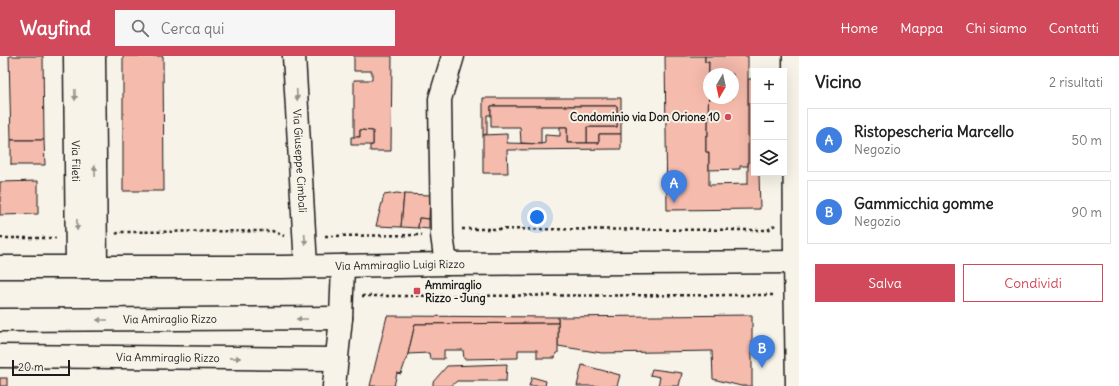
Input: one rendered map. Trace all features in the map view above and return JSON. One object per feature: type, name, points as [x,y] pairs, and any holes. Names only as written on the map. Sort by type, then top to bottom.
[{"type":"street","name":"Via Fileti","points":[[75,56],[87,238]]},
{"type":"street","name":"Via Fileti","points":[[87,266],[94,56]]},
{"type":"street","name":"Via Giuseppe Cimbali","points":[[294,56],[306,266]]},
{"type":"street","points":[[446,264],[442,235],[440,99],[452,56]]},
{"type":"street","points":[[794,56],[797,386]]},
{"type":"street","name":"Via Ammiraglio Luigi Rizzo","points":[[0,267],[797,262]]},
{"type":"street","points":[[334,386],[341,318],[343,266]]},
{"type":"street","name":"Via Amiraglio Rizzo","points":[[0,320],[341,318]]},
{"type":"street","name":"Via Ammiraglio Rizzo","points":[[0,356],[337,359]]},
{"type":"path","points":[[0,238],[87,238],[106,237],[120,232],[272,230],[286,237],[458,235],[462,229],[768,230],[775,225],[795,225]]},
{"type":"path","points":[[342,296],[795,295]]},
{"type":"building","points":[[9,56],[43,56],[44,140],[11,140]]},
{"type":"building","points":[[123,56],[163,56],[164,191],[123,191]]},
{"type":"building","points":[[354,56],[392,56],[391,151],[370,151],[370,145],[373,145],[373,131],[360,130],[360,137],[354,137],[354,80],[372,80],[372,71],[354,71]]},
{"type":"building","points":[[665,56],[705,56],[705,62],[709,62],[709,68],[703,68],[703,104],[708,104],[706,152],[709,152],[709,185],[748,184],[748,79],[751,79],[751,176],[759,176],[760,209],[667,210]]},
{"type":"building","name":"Condominio via Don Orione 10","points":[[705,56],[748,56],[748,166],[740,166],[740,169],[709,170],[709,152],[706,152],[708,104],[739,104],[739,68],[709,68],[709,62],[705,62]]},
{"type":"building","points":[[483,98],[621,98],[621,134],[599,134],[599,143],[587,143],[587,127],[617,127],[617,106],[491,106],[491,115],[487,115],[487,134],[483,135]]},
{"type":"building","points":[[491,106],[617,106],[617,127],[587,127],[587,143],[567,143],[567,127],[541,127],[541,144],[521,143],[520,127],[491,127]]},
{"type":"building","points":[[560,127],[567,127],[567,143],[599,143],[599,134],[621,134],[621,149],[507,150],[508,173],[483,173],[483,135],[507,134],[507,143],[541,144],[545,143],[545,135],[560,136]]},
{"type":"building","points":[[360,130],[373,131],[373,145],[351,145],[351,137],[360,137]]},
{"type":"building","points":[[11,140],[44,140],[45,165],[11,165]]},
{"type":"building","points":[[38,181],[38,214],[0,215],[0,182]]},
{"type":"building","points":[[397,193],[404,194],[401,227],[376,226],[384,195]]},
{"type":"building","points":[[404,194],[430,195],[429,219],[419,218],[418,228],[401,227]]},
{"type":"building","points":[[419,218],[429,219],[429,229],[418,228]]},
{"type":"building","points":[[752,315],[752,386],[741,386],[713,379],[712,351],[602,353],[558,346],[558,317]]},
{"type":"building","points":[[387,316],[558,317],[558,323],[415,324],[408,354],[401,374],[397,373],[394,386],[370,386]]},
{"type":"building","points":[[558,323],[558,353],[556,353],[555,358],[537,358],[537,350],[518,350],[518,358],[464,359],[463,350],[444,350],[444,359],[430,359],[429,353],[408,354],[415,324]]},
{"type":"building","points":[[507,364],[506,381],[457,381],[451,386],[433,386],[433,382],[447,366]]},
{"type":"building","points":[[582,365],[620,375],[617,386],[577,386]]},
{"type":"building","points":[[652,369],[682,373],[679,386],[658,386],[660,377],[650,375]]},
{"type":"building","points":[[532,377],[546,381],[545,386],[529,386]]},
{"type":"building","points":[[0,378],[7,378],[7,386],[0,386]]},
{"type":"place","name":"Condominio via Don Orione 10","points":[[728,117]]},
{"type":"place","name":"Ristopescheria Marcello","points":[[674,203]]},
{"type":"place","name":"Ammiraglio Rizzo - Jung","points":[[417,291]]},
{"type":"place","name":"Gammicchia gomme","points":[[762,368]]}]
